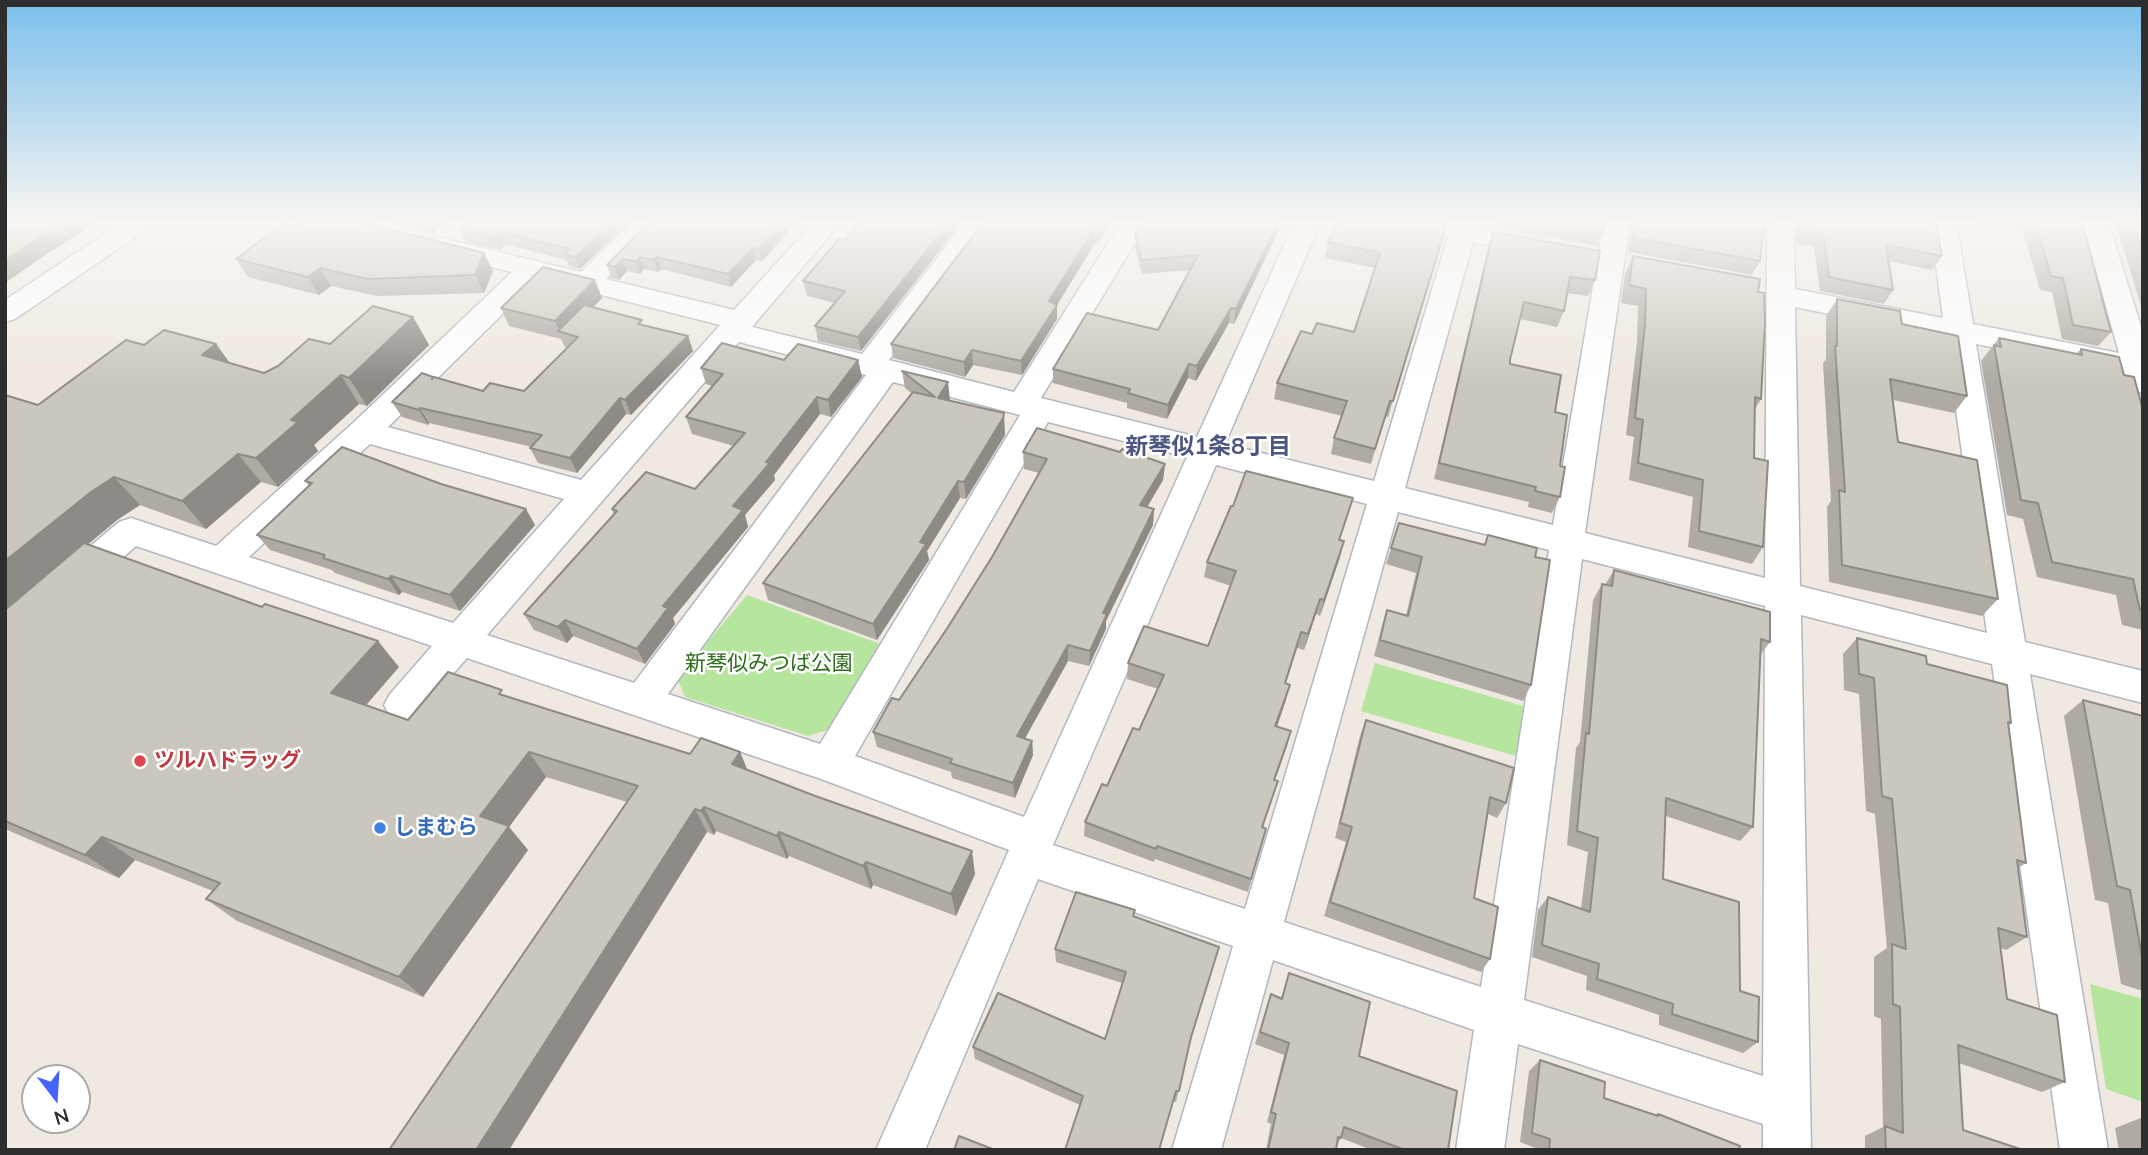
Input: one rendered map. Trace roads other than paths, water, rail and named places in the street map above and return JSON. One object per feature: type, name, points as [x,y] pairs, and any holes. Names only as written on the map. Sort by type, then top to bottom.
[{"type":"street","points":[[5,313],[61,275]]},
{"type":"street","points":[[221,562],[364,430],[525,275]]},
{"type":"street","points":[[557,275],[879,367],[2143,687]]},
{"type":"street","points":[[586,283],[594,275]]},
{"type":"street","points":[[402,705],[781,275]]},
{"type":"street","points":[[641,702],[942,275]]},
{"type":"street","points":[[829,764],[1105,275]]},
{"type":"street","points":[[900,1150],[1284,275]]},
{"type":"street","points":[[1196,1150],[1449,275]]},
{"type":"street","points":[[1480,1150],[1567,541],[1608,275]]},
{"type":"street","points":[[5,640],[131,531],[829,764],[1031,848],[1259,934],[1501,1016],[1787,1129],[1783,595],[1772,291],[1774,275]]},
{"type":"street","points":[[1951,275],[2084,1150]]},
{"type":"street","points":[[1772,291],[2141,373],[2111,275]]},
{"type":"street","points":[[364,430],[587,494]]},
{"type":"place","name":"ツルハドラッグ","points":[[140,761]]},
{"type":"place","name":"しまむら","points":[[380,828]]},
{"type":"district","name":"新琴似1条8丁目","points":[[1208,447]]},
{"type":"park label","name":"新琴似みつば公園","points":[[769,664]]}]
